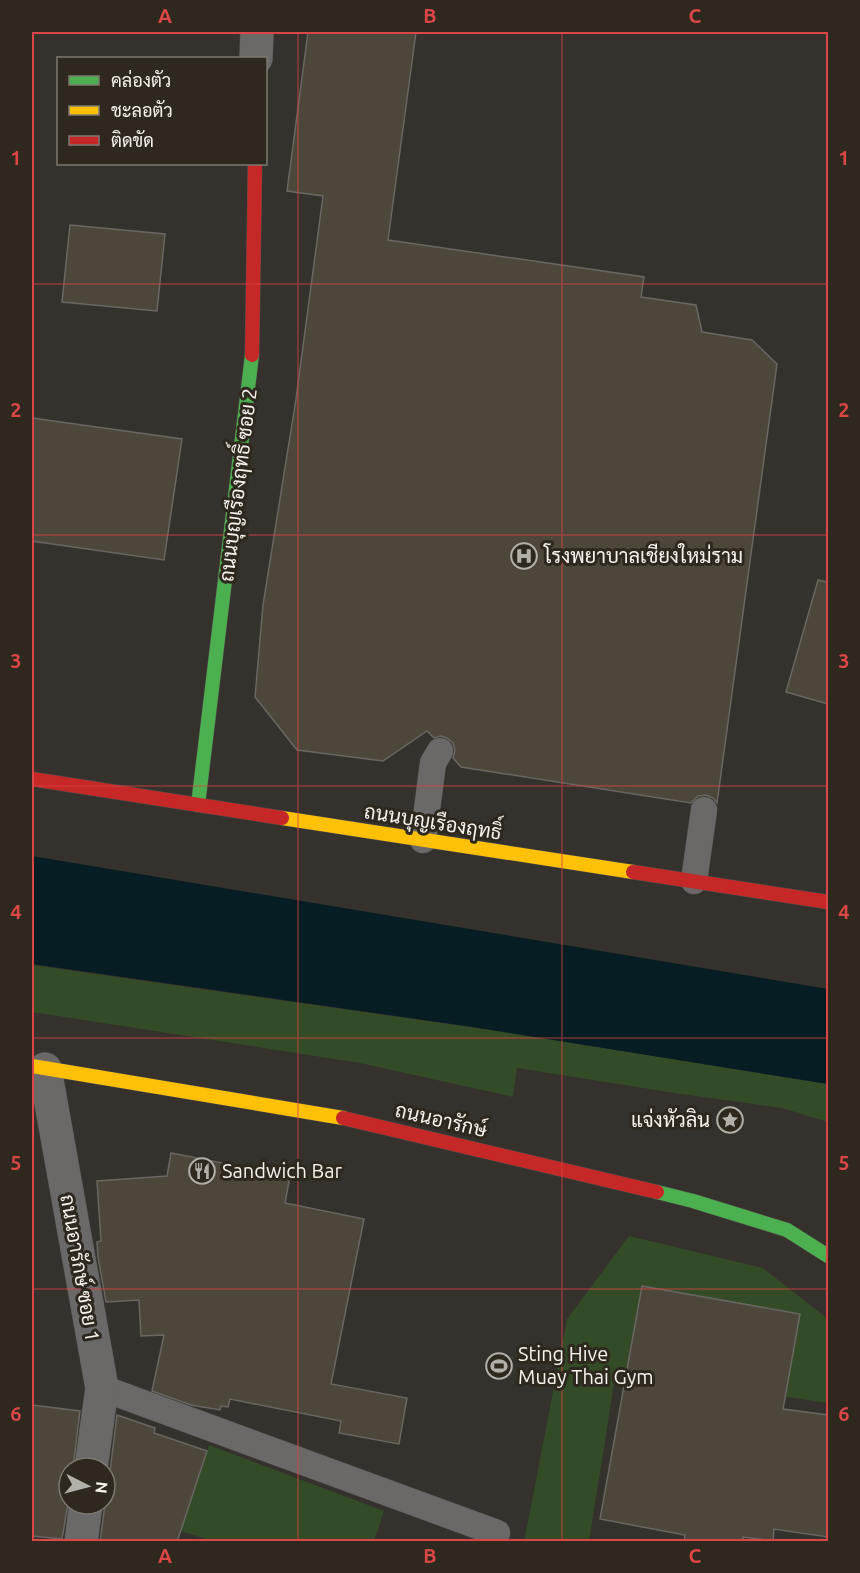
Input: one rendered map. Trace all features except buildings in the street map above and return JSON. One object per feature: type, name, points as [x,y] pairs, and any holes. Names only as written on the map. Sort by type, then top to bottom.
[{"type":"main road","name":"ถนนบุญเรืองฤทธิ์ ซอย 2","points":[[198,806],[252,368],[255,165]]},
{"type":"main road","name":"ถนนบุญเรืองฤทธิ์","points":[[32,779],[828,902]]},
{"type":"main road","name":"ถนนอารักษ์","points":[[38,1067],[353,1120],[513,1157],[693,1201],[787,1230],[828,1256]]},
{"type":"street","points":[[256,57],[257,32]]},
{"type":"street","name":"ถนนอารักษ์ ซอย 1","points":[[38,1067],[102,1388],[93,1456]]},
{"type":"street","points":[[81,1542],[84,1516]]},
{"type":"lane","points":[[423,840],[433,763],[440,751]]},
{"type":"lane","points":[[694,881],[704,810]]},
{"type":"lane","points":[[102,1388],[497,1533]]},
{"type":"green space","points":[[32,965],[498,1031],[828,1084],[828,1122],[782,1108],[517,1068],[513,1097],[360,1063],[32,1012]]},
{"type":"green space","points":[[629,1236],[763,1268],[828,1319],[828,1403],[616,1372],[589,1541],[524,1542],[567,1319]]},
{"type":"green space","points":[[209,1445],[384,1511],[374,1541],[206,1541],[206,1539],[181,1531]]},
{"type":"water","points":[[32,856],[828,989],[828,1084],[466,1026],[32,964]]},
{"type":"traffic: fast","points":[[198,805],[252,355]]},
{"type":"traffic: fast","points":[[657,1192],[787,1230],[828,1256]]},
{"type":"traffic: slow","points":[[282,818],[633,872]]},
{"type":"traffic: slow","points":[[32,1066],[343,1118]]},
{"type":"traffic: jam","points":[[252,355],[255,165]]},
{"type":"traffic: jam","points":[[32,779],[282,818]]},
{"type":"traffic: jam","points":[[633,872],[828,902]]},
{"type":"traffic: jam","points":[[343,1118],[657,1192]]},
{"type":"place","name":"โรงพยาบาลเชียงใหม่ราม","points":[[524,556]]},
{"type":"place","name":"แจ่งหัวลิน","points":[[730,1120]]},
{"type":"place","name":"Sandwich Bar","points":[[202,1171]]},
{"type":"place","name":"Sting Hive Muay Thai Gym","points":[[499,1366]]}]
